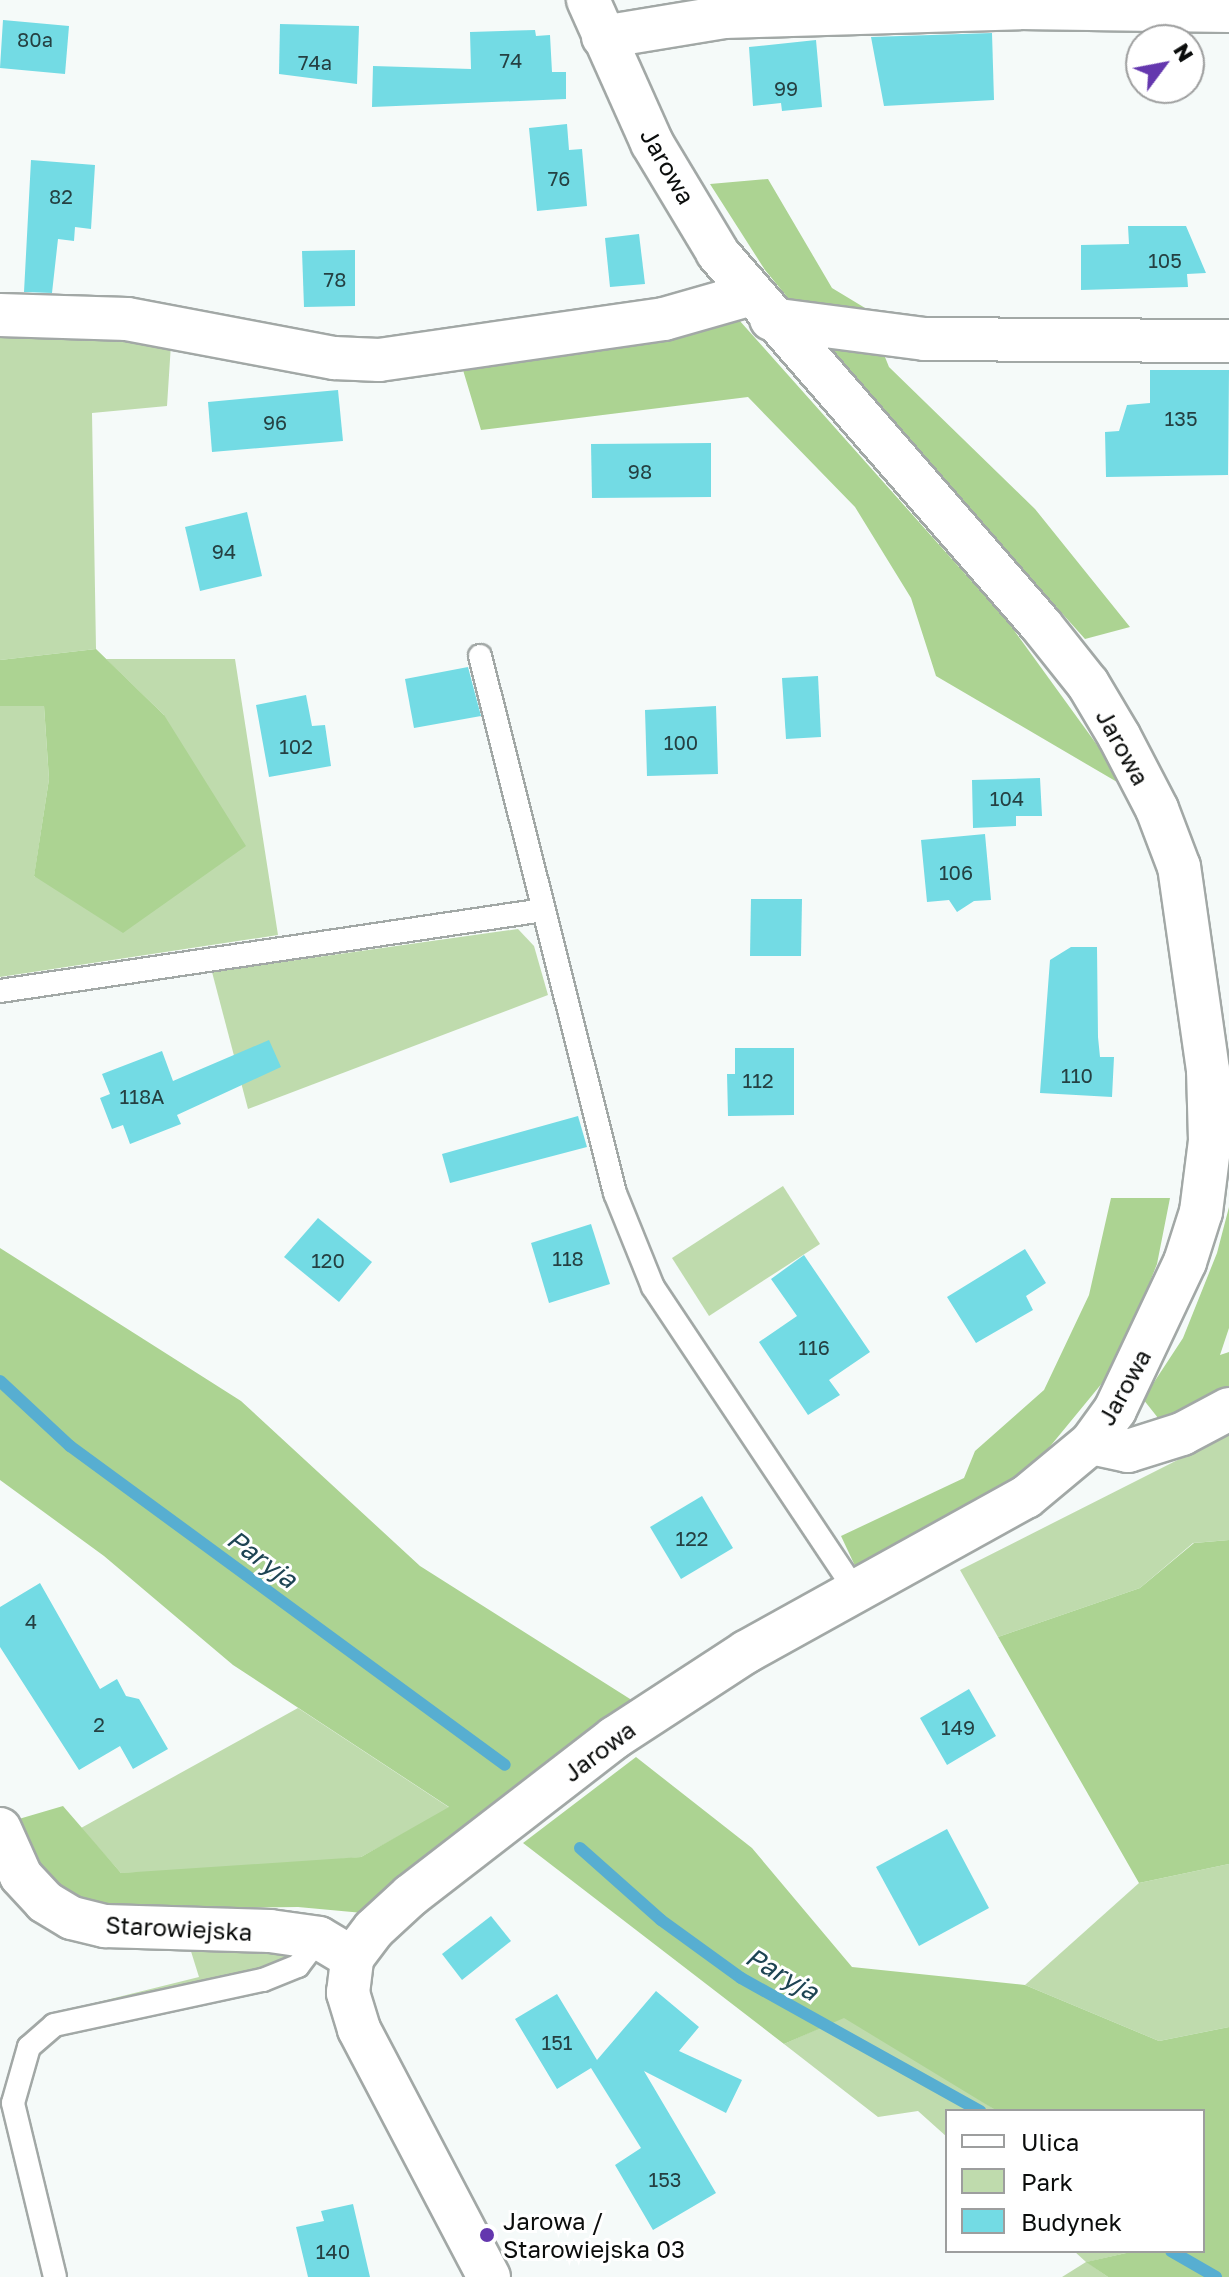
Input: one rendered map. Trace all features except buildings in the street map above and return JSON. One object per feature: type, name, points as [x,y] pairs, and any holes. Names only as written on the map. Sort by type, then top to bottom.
[{"type":"street","points":[[595,18],[1020,8],[1229,11]]},
{"type":"street","name":"Jarowa","points":[[336,1948],[374,1929],[411,1895],[614,1738],[746,1652],[1026,1497],[1091,1443],[1115,1410],[1180,1275],[1208,1175],[1208,1070],[1179,867],[1157,809],[1088,684],[718,253],[652,143],[595,18]]},
{"type":"street","points":[[0,315],[127,319],[334,358],[379,360],[762,306],[925,339],[1229,341]]},
{"type":"street","points":[[1091,1443],[1128,1451],[1182,1434],[1229,1409]]},
{"type":"street","name":"Starowiejska","points":[[0,1829],[21,1876],[45,1902],[72,1918],[105,1926],[270,1931],[336,1948]]},
{"type":"street","points":[[336,1948],[359,2029],[489,2277]]},
{"type":"lane","points":[[480,656],[615,1193],[653,1287],[855,1590]]},
{"type":"lane","points":[[0,991],[543,910]]},
{"type":"lane","points":[[55,2277],[13,2103],[29,2047],[54,2025],[263,1980],[336,1948]]},
{"type":"green space","points":[[768,179],[832,288],[880,317],[797,309],[765,270],[710,184]]},
{"type":"green space","points":[[739,320],[1008,622],[1129,789],[936,676],[911,598],[855,507],[748,397],[481,430],[463,370],[676,339]]},
{"type":"green space","points":[[47,329],[171,344],[167,406],[92,413],[96,649],[0,660],[0,332]]},
{"type":"green space","points":[[822,345],[883,352],[889,367],[1035,509],[1130,627],[1085,639]]},
{"type":"green space","points":[[96,649],[164,715],[246,846],[123,933],[34,876],[49,779],[44,706],[0,706],[0,660]]},
{"type":"green space","points":[[106,659],[235,659],[278,935],[0,977],[0,706],[44,706],[49,779],[34,877],[164,715]]},
{"type":"green space","points":[[518,929],[534,946],[548,995],[248,1109],[212,972]]},
{"type":"green space","points":[[783,1186],[820,1244],[709,1316],[672,1258]]},
{"type":"green space","points":[[1111,1198],[1170,1198],[1157,1264],[1117,1365],[1043,1455],[982,1503],[856,1568],[841,1536],[964,1478],[975,1451],[1044,1390],[1089,1295]]},
{"type":"green space","points":[[1229,1207],[1229,1328],[1220,1355],[1229,1352],[1229,1389],[1162,1423],[1143,1399],[1183,1338],[1217,1253]]},
{"type":"green space","points":[[0,1248],[241,1401],[420,1566],[638,1704],[363,1913],[298,1907],[97,1909],[48,1882],[12,1821],[63,1806],[121,1873],[361,1857],[449,1807],[233,1665],[104,1556],[0,1480]]},
{"type":"green space","points":[[1229,1434],[1229,1540],[1193,1543],[1140,1588],[998,1637],[960,1570]]},
{"type":"green space","points":[[1229,1540],[1229,1864],[1139,1883],[998,1637],[1140,1588],[1194,1543]]},
{"type":"green space","points":[[298,1708],[450,1808],[361,1857],[244,1869],[121,1873],[81,1828]]},
{"type":"green space","points":[[636,1757],[752,1848],[852,1967],[1025,1985],[1159,2041],[1229,2027],[1229,2277],[1108,2277],[1086,2262],[1126,2253],[1205,2253],[1205,2109],[994,2109],[844,2018],[784,2044],[523,1843]]},
{"type":"green space","points":[[1229,1864],[1229,2027],[1159,2041],[1025,1985],[1139,1883]]},
{"type":"green space","points":[[189,1945],[294,1952],[283,1961],[211,1985],[90,2004],[199,1977]]},
{"type":"green space","points":[[844,2017],[994,2109],[945,2109],[945,2135],[918,2111],[878,2117],[784,2044]]},
{"type":"green space","points":[[1076,2253],[1126,2253],[1087,2262],[1108,2277],[1062,2277],[1086,2262]]},
{"type":"waterway","name":"Paryja","points":[[0,1381],[70,1446],[505,1765]]},
{"type":"waterway","name":"Paryja","points":[[580,1848],[661,1920],[741,1978],[976,2109]]},
{"type":"waterway","name":"Paryja","points":[[1174,2253],[1216,2277]]},
{"type":"place","name":"Jarowa / Starowiejska 03","points":[[487,2235]]}]
